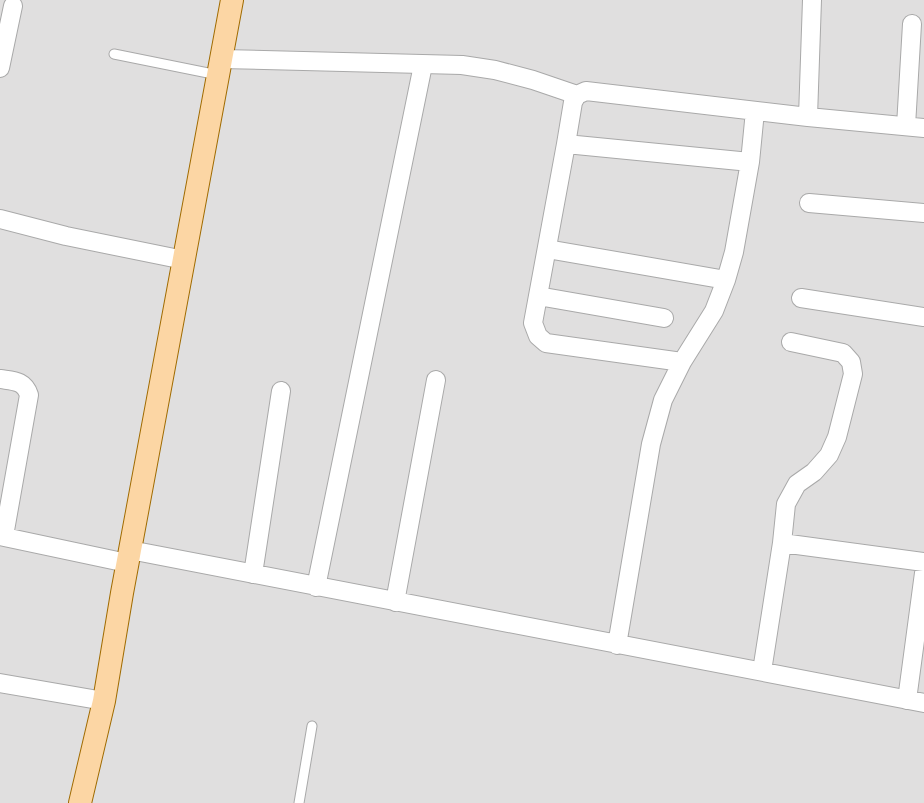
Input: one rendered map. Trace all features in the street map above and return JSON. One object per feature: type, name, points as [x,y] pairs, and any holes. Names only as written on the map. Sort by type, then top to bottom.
[{"type":"main road","points":[[80,803],[104,701],[129,556],[232,0]]},
{"type":"street","points":[[808,117],[812,0]]},
{"type":"street","points":[[0,68],[13,6]]},
{"type":"street","points":[[906,126],[912,24]]},
{"type":"street","points":[[316,587],[423,65]]},
{"type":"street","points":[[219,67],[462,66],[495,70],[533,80],[577,95]]},
{"type":"street","points":[[682,362],[546,343],[538,336],[533,323],[573,102],[577,95],[586,91],[755,112],[924,128]]},
{"type":"street","points":[[617,645],[651,444],[663,400],[682,362],[714,310],[726,280],[734,252],[750,162],[755,112]]},
{"type":"street","points":[[566,144],[750,162]]},
{"type":"street","points":[[809,203],[924,213]]},
{"type":"street","points":[[0,219],[66,236],[184,260]]},
{"type":"street","points":[[547,250],[726,280]]},
{"type":"street","points":[[538,296],[664,318]]},
{"type":"street","points":[[801,298],[924,317]]},
{"type":"street","points":[[762,671],[782,543],[786,504],[797,484],[814,472],[829,455],[837,437],[853,374],[851,362],[843,353],[791,342]]},
{"type":"street","points":[[0,379],[20,383],[27,388],[29,395],[2,536],[253,574],[617,645],[916,701],[924,573]]},
{"type":"street","points":[[395,602],[436,380]]},
{"type":"street","points":[[253,574],[281,391]]},
{"type":"street","points":[[782,543],[924,562]]},
{"type":"street","points":[[0,683],[104,701]]},
{"type":"lane","points":[[114,54],[219,67]]},
{"type":"lane","points":[[299,803],[312,726]]},
{"type":"shaded area","points":[[0,0],[924,0],[924,803],[0,803]]}]
